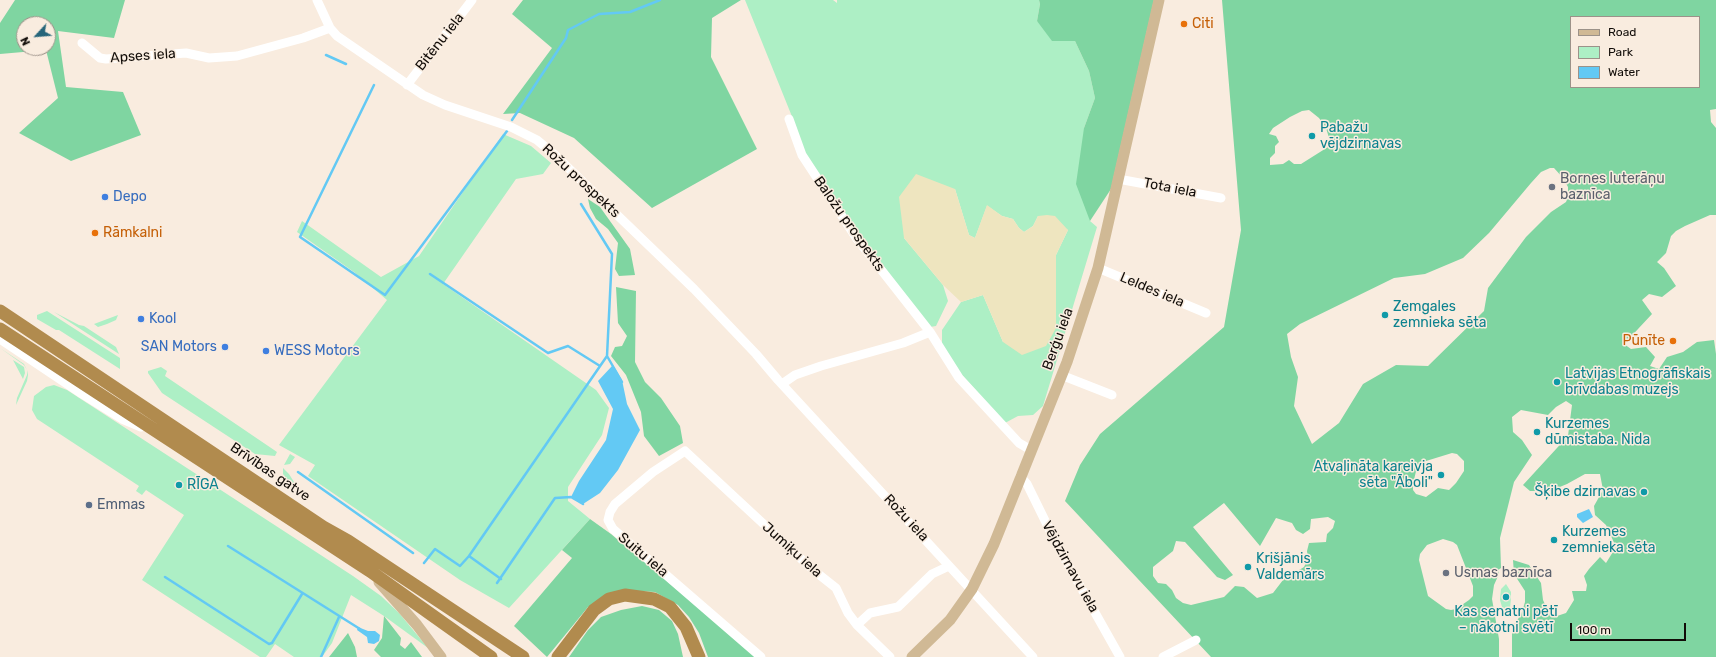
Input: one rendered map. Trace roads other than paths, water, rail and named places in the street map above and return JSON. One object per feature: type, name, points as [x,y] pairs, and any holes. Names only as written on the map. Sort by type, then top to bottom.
[{"type":"highway","name":"Brīvības gatve","points":[[0,311],[323,527],[348,541],[523,657]]},
{"type":"highway","name":"Brīvības gatve","points":[[0,329],[160,435],[370,570],[491,657]]},
{"type":"highway","points":[[559,655],[594,610],[608,599],[625,595],[654,599],[670,607],[686,627],[699,657]]},
{"type":"highway","points":[[693,641],[693,657]]},
{"type":"main road","name":"Berģu iela","points":[[912,657],[950,620],[972,589],[994,544],[1020,476],[1062,375],[1098,268],[1159,0]]},
{"type":"main road","points":[[370,570],[417,625],[441,657]]},
{"type":"street","name":"Rožu prospekts","points":[[317,0],[330,28],[337,36],[407,85],[423,95],[445,105],[511,127],[536,140],[548,149],[694,289],[756,354],[780,382]]},
{"type":"street","name":"Bitēnu iela","points":[[407,85],[472,0]]},
{"type":"street","name":"Apses iela","points":[[82,43],[93,53],[106,59],[186,53],[209,58],[237,56],[330,28]]},
{"type":"street","name":"Baložu prospekts","points":[[789,119],[802,155],[849,227],[930,332]]},
{"type":"street","name":"Tota iela","points":[[1118,179],[1221,198]]},
{"type":"street","name":"Leldes iela","points":[[1098,268],[1206,313]]},
{"type":"street","points":[[780,382],[821,366],[903,343],[930,332],[959,378],[1019,443],[1031,450]]},
{"type":"street","points":[[0,339],[122,419],[160,435]]},
{"type":"street","points":[[1062,375],[1112,395]]},
{"type":"street","name":"Rožu iela","points":[[780,382],[1033,657]]},
{"type":"street","name":"Jumiķu iela","points":[[685,451],[812,569],[836,588],[848,613],[857,625],[890,657]]},
{"type":"street","name":"Suitu iela","points":[[685,451],[653,472],[615,504],[610,512],[608,520],[612,529],[761,657]]},
{"type":"street","name":"Vējdzirnavu iela","points":[[1020,476],[1027,484],[1061,552],[1120,657]]},
{"type":"street","points":[[857,625],[870,613],[898,606],[932,574],[949,566]]},
{"type":"street","points":[[1163,657],[1196,640]]},
{"type":"water","points":[[613,365],[622,380],[627,404],[640,430],[618,470],[600,493],[583,504],[571,497],[579,481],[606,440],[613,409],[598,381]]},
{"type":"water","points":[[1589,509],[1593,517],[1583,523],[1577,517],[1577,514]]},
{"type":"water","points":[[358,627],[368,631],[375,631],[380,635],[379,641],[374,644],[368,643],[367,637],[357,630]]},
{"type":"waterway","points":[[512,120],[566,38],[568,30],[599,14],[630,12],[660,0]]},
{"type":"waterway","points":[[326,55],[346,64]]},
{"type":"waterway","points":[[374,85],[300,237],[385,295],[507,131]]},
{"type":"waterway","points":[[581,204],[612,254],[607,356],[622,382]]},
{"type":"waterway","points":[[430,274],[548,353],[568,346],[600,366]]},
{"type":"waterway","points":[[424,563],[435,549],[460,566],[469,556],[607,356]]},
{"type":"waterway","points":[[298,472],[413,553]]},
{"type":"waterway","points":[[497,583],[555,498],[571,497],[583,504]]},
{"type":"waterway","points":[[228,546],[360,629]]},
{"type":"waterway","points":[[469,556],[501,579]]},
{"type":"waterway","points":[[165,577],[269,644],[272,643],[302,594]]},
{"type":"waterway","points":[[321,657],[339,617]]},
{"type":"place","name":"Citi","points":[[1184,24]]},
{"type":"place","name":"Pabažu vējdzirnavas","points":[[1312,136]]},
{"type":"place","name":"Bornes luterāņu baznīca","points":[[1552,187]]},
{"type":"place","name":"Depo","points":[[105,197]]},
{"type":"place","name":"Rāmkalni","points":[[95,233]]},
{"type":"place","name":"Zemgales zemnieka sēta","points":[[1385,315]]},
{"type":"place","name":"Kool","points":[[141,319]]},
{"type":"place","name":"Pūnīte","points":[[1673,341]]},
{"type":"place","name":"SAN Motors","points":[[225,347]]},
{"type":"place","name":"WESS Motors","points":[[266,351]]},
{"type":"place","name":"Latvijas Etnogrāfiskais brīvdabas muzejs","points":[[1557,382]]},
{"type":"place","name":"Kurzemes dūmistaba. Nida","points":[[1537,432]]},
{"type":"place","name":"Atvaļināta kareivja sēta \"Āboli\"","points":[[1441,475]]},
{"type":"place","name":"RĪGA","points":[[179,485]]},
{"type":"place","name":"Šķibe dzirnavas","points":[[1644,492]]},
{"type":"place","name":"Emmas","points":[[89,505]]},
{"type":"place","name":"Kurzemes zemnieka sēta","points":[[1554,540]]},
{"type":"place","name":"Krišjānis Valdemārs","points":[[1248,567]]},
{"type":"place","name":"Usmas baznīca","points":[[1446,573]]},
{"type":"place","name":"Kas senatni pētī – nākotni svētī","points":[[1506,597]]}]
